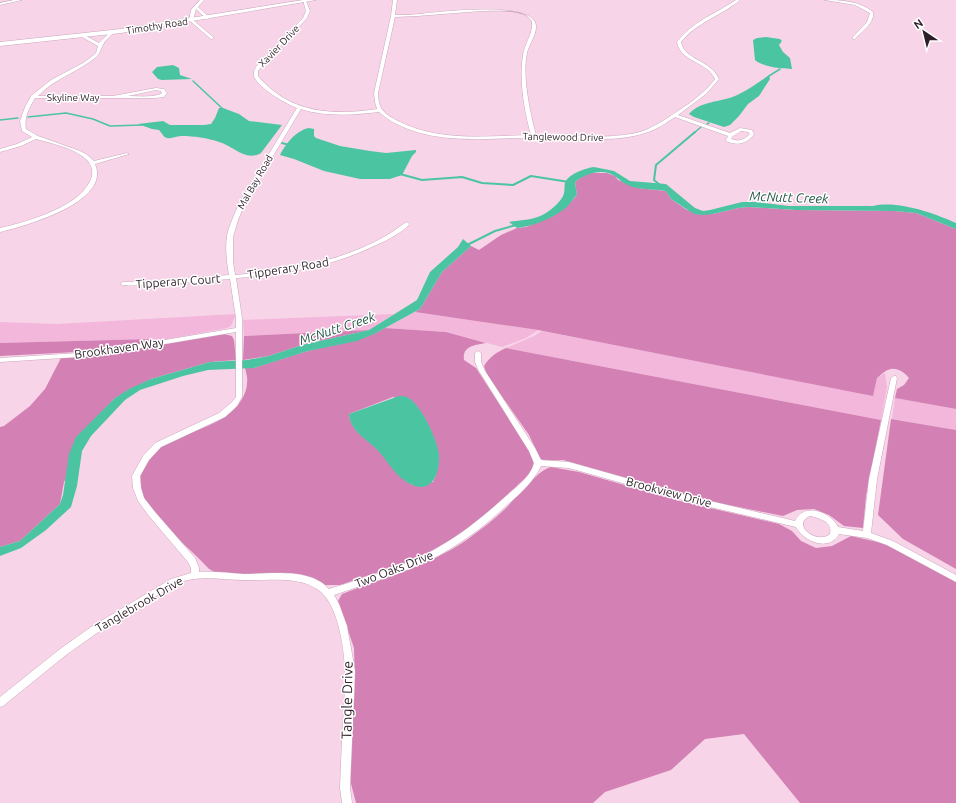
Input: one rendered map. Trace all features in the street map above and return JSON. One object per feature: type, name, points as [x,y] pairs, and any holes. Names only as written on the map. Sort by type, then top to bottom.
[{"type":"main road","name":"Timothy Road","points":[[0,44],[111,33],[313,0]]},
{"type":"street","points":[[0,4],[20,0]]},
{"type":"street","points":[[202,0],[195,7],[191,20],[212,38]]},
{"type":"street","points":[[380,110],[376,100],[377,85],[393,16],[395,0]]},
{"type":"street","name":"Tanglewood Drive","points":[[380,110],[402,126],[426,132],[486,138],[534,136],[593,138],[620,136],[651,130],[675,116],[710,88],[717,79],[710,69],[681,50],[679,42],[697,24],[738,0]]},
{"type":"street","points":[[827,0],[856,4],[872,13],[869,21],[854,38]]},
{"type":"street","name":"Xavier Drive","points":[[304,2],[308,11],[305,18],[260,65],[255,74],[266,87],[298,108],[318,111],[350,112],[380,110]]},
{"type":"street","points":[[195,7],[208,18]]},
{"type":"street","points":[[393,16],[421,15],[484,8],[514,10],[532,17],[534,25],[525,54],[524,72],[529,117],[534,136]]},
{"type":"street","points":[[0,230],[46,216],[77,200],[93,181],[95,172],[93,164],[81,154],[36,137],[24,130],[22,121],[29,103],[47,84],[95,56],[98,53],[100,44],[111,33]]},
{"type":"street","points":[[83,36],[100,44]]},
{"type":"street","name":"Skyline Way","points":[[34,97],[113,97],[155,97],[162,96],[165,93],[162,90],[156,89],[113,97]]},
{"type":"street","name":"Mal Bay Road","points":[[239,356],[238,304],[230,261],[230,237],[234,220],[242,203],[298,108]]},
{"type":"street","points":[[675,116],[730,135]]},
{"type":"street","points":[[740,129],[745,129],[752,132],[748,139],[740,142],[728,140],[727,139],[730,135],[740,129]]},
{"type":"street","points":[[0,151],[19,145],[36,137]]},
{"type":"street","points":[[93,164],[127,154]]},
{"type":"street","name":"Tipperary Road","points":[[232,277],[311,266],[335,260],[375,244],[407,224]]},
{"type":"street","name":"Tipperary Court","points":[[123,284],[232,277]]},
{"type":"street","name":"Brookhaven Way","points":[[0,360],[94,354],[238,330]]},
{"type":"street","points":[[478,353],[478,362],[482,371],[532,450],[538,463]]},
{"type":"street","name":"Tanglebrook Drive","points":[[0,703],[63,652],[94,630],[174,581],[184,576],[195,575],[195,568],[192,560],[141,499],[137,488],[136,476],[146,458],[158,445],[214,420],[235,404],[239,397],[239,356]]},
{"type":"street","points":[[867,535],[873,479],[894,378]]},
{"type":"street","name":"Brookview Drive","points":[[538,463],[569,465],[693,500],[799,524]]},
{"type":"street","name":"Two Oaks Drive","points":[[328,593],[396,571],[444,548],[472,530],[509,498],[534,472],[538,463]]},
{"type":"street","points":[[807,514],[816,514],[832,522],[836,530],[831,539],[817,541],[806,536],[800,529],[799,524],[802,517],[807,514]]},
{"type":"street","points":[[836,530],[867,535],[904,549],[956,579]]},
{"type":"street","points":[[195,575],[295,578],[318,584],[328,593]]},
{"type":"street","name":"Tangle Drive","points":[[328,593],[333,600],[342,626],[350,671],[345,788],[347,803]]},
{"type":"shaded area","points":[[766,37],[780,39],[782,41],[779,45],[783,52],[790,58],[792,69],[767,66],[755,60],[753,40]]},
{"type":"shaded area","points":[[173,65],[179,68],[180,75],[192,79],[162,80],[158,79],[152,72],[157,67]]},
{"type":"shaded area","points":[[769,75],[770,79],[759,96],[748,104],[730,125],[724,127],[689,114],[705,104],[739,94]]},
{"type":"shaded area","points":[[219,108],[239,114],[249,121],[282,125],[261,153],[250,156],[224,144],[205,138],[182,136],[167,138],[159,130],[138,124],[163,121],[170,125],[211,124]]},
{"type":"shaded area","points":[[304,129],[314,129],[314,136],[316,138],[340,146],[386,153],[416,150],[416,152],[412,156],[402,175],[390,179],[360,179],[324,171],[280,155],[295,135]]},
{"type":"shaded area","points":[[594,167],[614,171],[630,181],[666,184],[695,208],[703,211],[742,202],[789,206],[893,205],[915,208],[937,215],[956,223],[956,229],[916,213],[894,211],[796,210],[749,207],[713,214],[694,214],[671,199],[666,191],[632,187],[606,172],[589,174],[575,182],[577,195],[567,207],[556,215],[537,223],[517,228],[509,222],[533,218],[546,213],[562,199],[565,183],[573,174]]},
{"type":"shaded area","points":[[590,173],[607,173],[615,176],[618,180],[638,188],[666,191],[671,199],[687,210],[713,214],[749,207],[796,210],[894,211],[916,213],[956,229],[956,409],[895,398],[897,389],[904,385],[909,378],[897,369],[891,369],[884,372],[877,378],[873,396],[538,330],[415,312],[420,309],[442,272],[471,246],[479,250],[501,235],[553,216],[568,205],[577,195],[575,182]]},
{"type":"shaded area","points":[[463,239],[471,246],[442,272],[420,309],[374,334],[357,341],[308,351],[254,368],[208,370],[183,376],[140,390],[125,400],[91,436],[82,451],[77,486],[71,507],[46,530],[21,548],[0,556],[0,547],[20,541],[60,504],[63,495],[69,454],[76,437],[115,398],[129,389],[151,379],[210,362],[247,360],[269,356],[302,345],[369,330],[417,300],[430,272],[458,247]]},
{"type":"shaded area","points":[[415,312],[538,330],[526,338],[502,347],[446,332],[385,328]]},
{"type":"shaded area","points":[[236,314],[231,326],[227,328],[152,342],[151,339],[0,343],[0,322],[57,324]]},
{"type":"shaded area","points":[[394,314],[369,330],[244,336],[243,320]]},
{"type":"shaded area","points":[[385,328],[446,332],[486,343],[467,349],[464,355],[464,360],[476,368],[531,453],[534,462],[533,471],[494,507],[459,535],[431,551],[397,566],[340,585],[325,585],[300,574],[233,574],[217,573],[209,569],[168,529],[147,503],[142,491],[140,479],[148,459],[157,449],[169,442],[220,420],[234,409],[240,403],[246,391],[247,379],[245,368],[254,368],[308,351],[357,340]],"holes":[[[393,397],[416,405],[432,432],[438,451],[438,461],[437,472],[433,482],[412,485],[394,470],[376,447],[357,431],[350,421],[349,414]]]},
{"type":"shaded area","points":[[369,330],[302,345],[269,356],[243,360],[244,336]]},
{"type":"shaded area","points":[[542,331],[873,395],[877,378],[885,373],[887,387],[881,420],[506,348]]},
{"type":"shaded area","points":[[224,334],[232,336],[234,340],[236,360],[210,362],[151,379],[115,398],[101,413],[64,482],[60,504],[20,541],[0,547],[0,427],[4,426],[30,406],[45,389],[61,358]]},
{"type":"shaded area","points":[[151,339],[152,342],[96,351],[0,356],[0,343]]},
{"type":"shaded area","points":[[506,348],[881,420],[866,496],[863,528],[844,526],[829,515],[814,509],[797,510],[783,516],[699,499],[563,460],[544,461],[540,458],[529,435],[487,375],[484,366],[486,363],[493,356]]},
{"type":"shaded area","points":[[399,396],[408,397],[415,403],[429,425],[436,441],[439,455],[439,466],[433,481],[422,487],[415,486],[407,482],[398,475],[377,449],[357,432],[350,421],[349,414]]},
{"type":"shaded area","points":[[895,398],[956,409],[956,430],[892,419]]},
{"type":"shaded area","points":[[891,419],[956,430],[956,569],[903,539],[878,515]]},
{"type":"shaded area","points":[[551,467],[579,472],[680,501],[779,524],[792,531],[801,541],[816,548],[832,546],[851,536],[882,543],[939,571],[956,582],[956,803],[800,803],[744,734],[705,739],[671,770],[605,792],[593,803],[356,803],[349,776],[355,686],[354,648],[338,601],[342,594],[423,564],[454,548],[493,520],[534,478]]},
{"type":"waterway","points":[[769,76],[780,69]]},
{"type":"waterway","points":[[193,81],[224,110]]},
{"type":"waterway","points":[[28,117],[66,113],[93,119],[110,126],[142,125]]},
{"type":"waterway","points":[[0,120],[18,118]]},
{"type":"waterway","points":[[694,133],[701,127]]},
{"type":"waterway","points":[[661,186],[654,180],[656,165],[695,132]]},
{"type":"waterway","points":[[282,143],[289,145]]},
{"type":"waterway","points":[[400,174],[422,180],[462,177],[482,183],[513,185],[531,176],[569,182]]},
{"type":"waterway","name":"McNutt Creek","points":[[467,245],[495,231],[516,225]]}]
